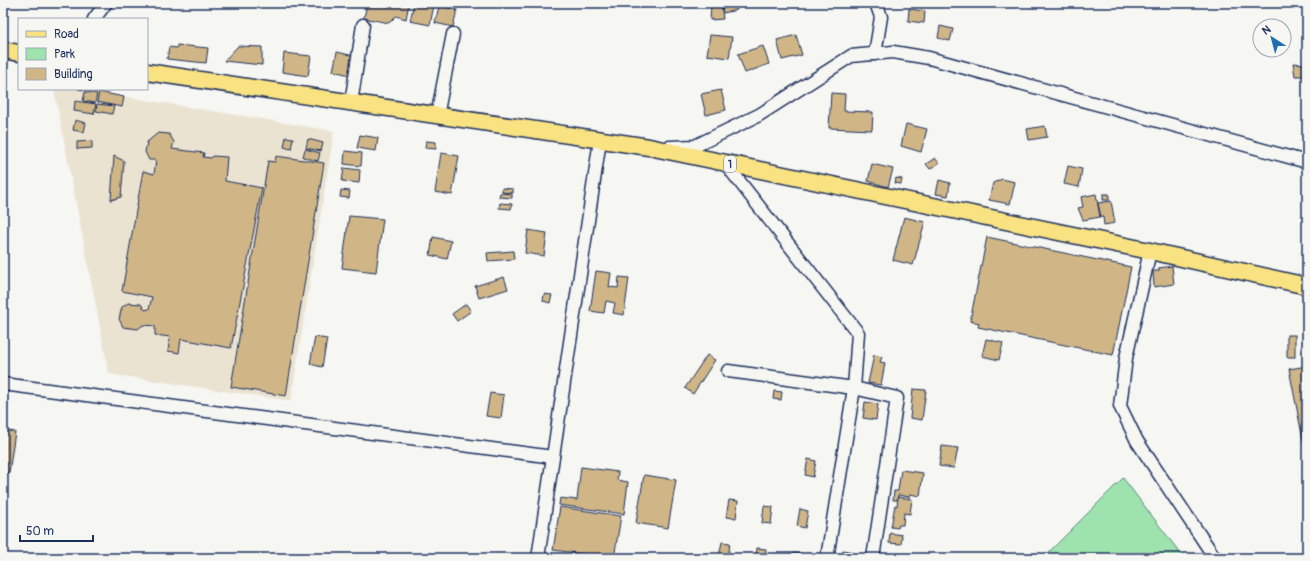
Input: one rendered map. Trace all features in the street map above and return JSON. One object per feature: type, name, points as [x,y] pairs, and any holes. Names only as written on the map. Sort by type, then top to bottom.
[{"type":"main road","points":[[3,50],[18,53]]},
{"type":"main road","name":"1","points":[[148,72],[649,147],[1150,251],[1307,286]]},
{"type":"street","points":[[95,18],[106,3]]},
{"type":"street","points":[[875,54],[881,17],[876,3]]},
{"type":"street","points":[[351,103],[363,25]]},
{"type":"street","points":[[437,116],[453,34]]},
{"type":"street","points":[[649,147],[695,146],[759,115],[851,56],[892,52],[930,58],[1307,162]]},
{"type":"street","points":[[538,558],[600,140]]},
{"type":"street","points":[[725,163],[858,333],[854,388],[827,558]]},
{"type":"street","points":[[1150,251],[1126,358],[1120,406],[1137,441],[1215,558]]},
{"type":"street","points":[[728,372],[854,388],[897,398],[873,558]]},
{"type":"street","points":[[3,384],[553,457]]},
{"type":"shaded area","points":[[54,90],[84,90],[334,131],[291,401],[109,374]]},
{"type":"green space","points":[[1123,478],[1184,558],[1043,558]]},
{"type":"building","points":[[259,3],[267,3],[264,7]]},
{"type":"building","points":[[367,3],[409,3],[406,19],[396,16],[389,23],[364,18]]},
{"type":"building","points":[[414,3],[434,5],[430,25],[410,21]]},
{"type":"building","points":[[722,3],[736,3],[737,10],[723,13]]},
{"type":"building","points":[[721,4],[723,19],[710,20],[711,5]]},
{"type":"building","points":[[439,6],[457,10],[453,27],[435,23]]},
{"type":"building","points":[[909,9],[925,11],[924,23],[908,21]]},
{"type":"building","points":[[940,26],[953,29],[950,41],[938,38]]},
{"type":"building","points":[[710,35],[732,37],[729,58],[707,55]]},
{"type":"building","points":[[796,35],[802,55],[782,60],[777,40]]},
{"type":"building","points":[[177,45],[208,48],[206,63],[167,59],[169,47],[177,48]]},
{"type":"building","points":[[238,46],[262,47],[262,65],[224,61]]},
{"type":"building","points":[[763,46],[769,64],[745,73],[738,54]]},
{"type":"building","points":[[337,52],[354,56],[350,75],[333,71]]},
{"type":"building","points":[[284,53],[311,56],[308,76],[282,72]]},
{"type":"building","points":[[1304,62],[1307,62],[1307,76],[1295,76],[1293,63],[1304,64]]},
{"type":"building","points":[[84,90],[97,90],[97,92]]},
{"type":"building","points":[[721,90],[726,110],[706,115],[701,94]]},
{"type":"building","points":[[85,92],[97,94],[95,103],[83,101]]},
{"type":"building","points":[[99,92],[124,97],[122,107],[97,102]]},
{"type":"building","points":[[831,93],[845,94],[844,111],[873,112],[872,130],[829,128]]},
{"type":"building","points":[[75,101],[96,104],[94,114],[74,111]]},
{"type":"building","points":[[97,104],[114,106],[112,114],[96,111]]},
{"type":"building","points":[[75,120],[86,123],[84,132],[73,130]]},
{"type":"building","points":[[906,124],[927,129],[921,152],[901,146]]},
{"type":"building","points":[[1045,126],[1047,137],[1029,140],[1027,129]]},
{"type":"building","points":[[158,133],[169,134],[174,142],[172,149],[204,153],[203,157],[227,157],[225,181],[262,188],[231,348],[181,339],[179,353],[168,351],[170,337],[155,335],[155,326],[143,325],[138,329],[123,327],[119,319],[122,307],[128,303],[141,304],[145,310],[149,309],[152,297],[122,291],[143,171],[154,174],[156,160],[149,160],[145,152],[147,142]]},
{"type":"building","points":[[360,135],[378,138],[376,151],[357,148]]},
{"type":"building","points":[[286,137],[293,138],[291,149],[284,147]]},
{"type":"building","points":[[308,139],[323,143],[321,151],[306,148]]},
{"type":"building","points":[[92,141],[92,148],[77,149],[77,142]]},
{"type":"building","points":[[426,141],[436,142],[436,149],[425,148]]},
{"type":"building","points":[[305,149],[320,153],[318,161],[303,157]]},
{"type":"building","points":[[345,151],[362,153],[361,166],[344,164]]},
{"type":"building","points":[[441,153],[459,156],[452,195],[435,192]]},
{"type":"building","points":[[114,156],[124,161],[121,197],[111,200]]},
{"type":"building","points":[[276,156],[324,163],[286,396],[231,387],[268,161],[275,162]]},
{"type":"building","points":[[935,158],[939,163],[930,169],[926,164]]},
{"type":"building","points":[[872,164],[893,169],[888,187],[868,181]]},
{"type":"building","points":[[1068,166],[1082,169],[1079,187],[1064,184]]},
{"type":"building","points":[[344,168],[360,170],[359,183],[342,181]]},
{"type":"building","points":[[896,178],[902,179],[901,184],[895,183]]},
{"type":"building","points":[[1002,179],[1015,182],[1010,204],[989,200],[993,183]]},
{"type":"building","points":[[939,180],[950,183],[948,196],[936,194]]},
{"type":"building","points":[[502,188],[513,189],[513,193],[502,192]]},
{"type":"building","points":[[341,190],[350,191],[349,198],[340,197]]},
{"type":"building","points":[[500,193],[512,194],[512,198],[499,197]]},
{"type":"building","points":[[1096,194],[1100,217],[1083,220],[1078,208],[1083,207],[1081,197]]},
{"type":"building","points":[[1103,194],[1109,194],[1109,200],[1103,200]]},
{"type":"building","points":[[1111,201],[1115,223],[1104,225],[1098,203]]},
{"type":"building","points":[[500,203],[512,204],[511,209],[499,208]]},
{"type":"building","points":[[349,216],[383,219],[376,272],[342,268]]},
{"type":"building","points":[[904,217],[925,222],[913,265],[893,260]]},
{"type":"building","points":[[528,230],[547,233],[544,256],[525,253]]},
{"type":"building","points":[[433,237],[451,241],[447,259],[430,255]]},
{"type":"building","points":[[987,237],[1131,267],[1113,355],[978,327],[979,323],[970,321]]},
{"type":"building","points":[[513,251],[514,259],[488,261],[487,253]]},
{"type":"building","points":[[1172,266],[1174,284],[1154,287],[1153,271],[1159,271],[1159,268]]},
{"type":"building","points":[[596,271],[611,273],[609,287],[618,288],[619,277],[629,278],[624,315],[613,313],[615,303],[606,301],[604,313],[590,311]]},
{"type":"building","points":[[504,277],[508,289],[479,298],[475,286]]},
{"type":"building","points":[[544,294],[552,295],[550,303],[543,301]]},
{"type":"building","points":[[466,304],[471,311],[457,321],[452,314]]},
{"type":"building","points":[[1287,335],[1295,335],[1295,357],[1287,357]]},
{"type":"building","points":[[315,337],[327,339],[322,367],[310,364]]},
{"type":"building","points":[[986,339],[1003,343],[999,360],[982,356]]},
{"type":"building","points":[[707,355],[715,360],[693,394],[685,388]]},
{"type":"building","points":[[874,355],[882,357],[880,362],[885,363],[881,385],[868,383]]},
{"type":"building","points":[[1307,366],[1307,455],[1306,455],[1289,369]]},
{"type":"building","points":[[913,389],[926,390],[922,420],[910,418]]},
{"type":"building","points":[[774,391],[782,392],[781,400],[773,399]]},
{"type":"building","points":[[490,393],[504,395],[501,418],[486,416]]},
{"type":"building","points":[[865,402],[878,404],[876,420],[863,418]]},
{"type":"building","points":[[3,430],[15,432],[9,473],[3,472]]},
{"type":"building","points":[[942,446],[958,448],[954,468],[939,466]]},
{"type":"building","points":[[808,459],[816,461],[813,477],[805,475]]},
{"type":"building","points":[[581,467],[618,472],[617,480],[628,482],[624,514],[559,505],[560,498],[577,500]]},
{"type":"building","points":[[901,470],[923,473],[920,496],[910,494],[910,497],[898,495],[897,500],[893,500],[894,491],[898,491]]},
{"type":"building","points":[[644,475],[676,480],[668,528],[636,523]]},
{"type":"building","points":[[898,497],[912,499],[910,514],[904,513],[903,525],[899,525],[898,528],[891,527]]},
{"type":"building","points":[[729,500],[738,501],[736,518],[726,517]]},
{"type":"building","points":[[764,506],[773,507],[771,524],[762,523]]},
{"type":"building","points":[[560,507],[621,516],[614,558],[553,550]]},
{"type":"building","points":[[800,509],[808,511],[805,528],[797,526]]},
{"type":"building","points":[[890,533],[902,535],[901,544],[889,543]]},
{"type":"building","points":[[722,542],[730,543],[728,558],[719,556]]},
{"type":"building","points":[[757,548],[766,549],[765,558],[756,558]]},
{"type":"building","points":[[843,550],[853,552],[852,558],[841,558]]},
{"type":"building","points":[[793,553],[802,554],[801,558],[792,558]]}]
